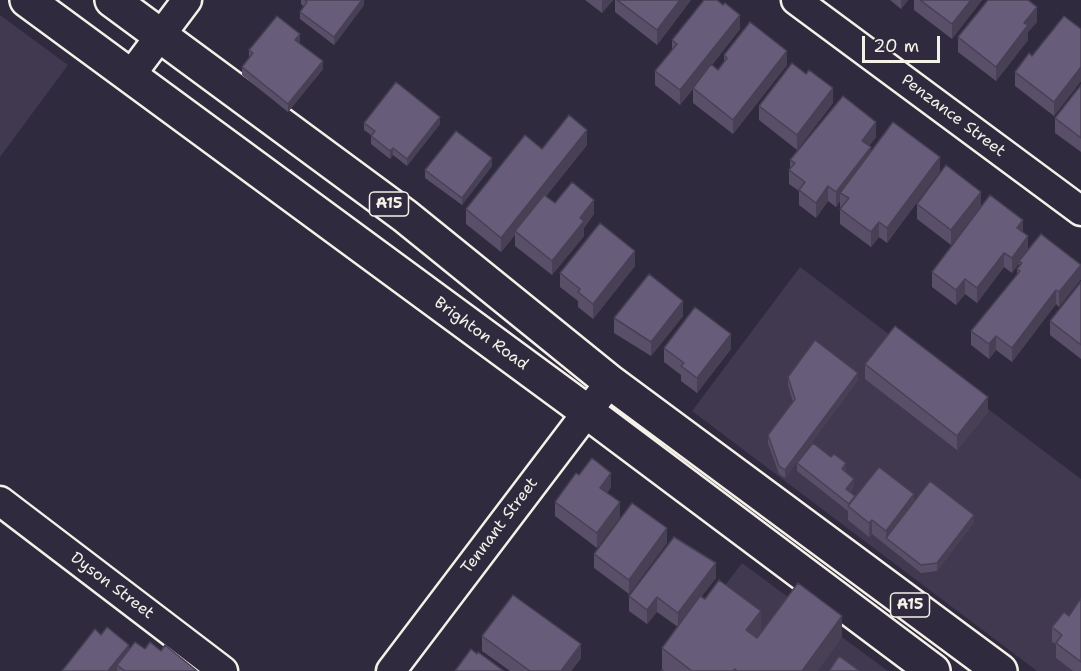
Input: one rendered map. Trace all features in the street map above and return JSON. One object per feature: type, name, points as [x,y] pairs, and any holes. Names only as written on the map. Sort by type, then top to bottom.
[{"type":"main road","name":"Brighton Road","points":[[27,0],[586,411],[933,671]]},
{"type":"main road","name":"A15","points":[[112,0],[405,216],[610,382],[1000,671]]},
{"type":"street","points":[[130,76],[187,0]]},
{"type":"street","name":"Penzance Street","points":[[796,0],[1081,211]]},
{"type":"street","name":"Tennant Street","points":[[391,671],[610,382]]},
{"type":"street","name":"Dyson Street","points":[[0,501],[223,671]]},
{"type":"shaded area","points":[[0,15],[68,65],[0,157]]},
{"type":"shaded area","points":[[800,267],[1081,479],[1081,671],[1037,671],[692,411]]},
{"type":"shaded area","points":[[742,563],[888,671],[660,671]]},
{"type":"building","points":[[305,0],[362,0],[334,37],[300,12],[307,2]]},
{"type":"building","points":[[617,0],[680,0],[657,30]]},
{"type":"building","points":[[704,0],[717,0],[723,5],[725,3],[740,15],[680,90],[655,71],[677,44],[672,40]]},
{"type":"building","points":[[920,0],[971,0],[952,24]]},
{"type":"building","points":[[988,0],[1028,0],[1037,7],[1024,23],[1028,25],[996,67],[958,37]]},
{"type":"building","points":[[277,16],[300,34],[295,40],[323,61],[288,104],[242,67],[253,53],[249,50]]},
{"type":"building","points":[[1064,16],[1081,29],[1081,67],[1054,102],[1015,72],[1029,53],[1032,56]]},
{"type":"building","points":[[750,22],[787,51],[733,120],[693,88],[711,64],[718,70],[727,58],[724,55]]},
{"type":"building","points":[[792,63],[806,74],[809,70],[833,88],[797,135],[759,106]]},
{"type":"building","points":[[396,82],[440,117],[407,159],[393,148],[390,151],[371,136],[375,131],[364,123]]},
{"type":"building","points":[[1081,85],[1081,138],[1055,118]]},
{"type":"building","points":[[843,96],[876,122],[862,141],[871,147],[836,192],[828,186],[816,203],[799,190],[805,182],[789,170],[795,163],[790,160]]},
{"type":"building","points":[[569,115],[587,130],[501,238],[466,209],[525,135],[542,149]]},
{"type":"building","points":[[893,122],[940,157],[887,228],[879,222],[871,232],[840,209],[849,198],[840,193]]},
{"type":"building","points":[[456,131],[492,158],[462,198],[425,170]]},
{"type":"building","points":[[946,165],[981,192],[951,230],[917,204]]},
{"type":"building","points":[[572,182],[594,200],[580,218],[584,221],[552,261],[515,231],[544,195],[555,203]]},
{"type":"building","points":[[990,195],[1023,220],[1017,228],[1028,236],[1012,258],[1004,253],[977,288],[965,279],[956,290],[932,272]]},
{"type":"building","points":[[600,223],[635,251],[593,304],[578,292],[580,289],[560,273]]},
{"type":"building","points":[[1041,234],[1081,265],[1059,292],[1056,290],[1012,348],[996,336],[989,344],[971,331],[1020,271],[1017,269],[1022,263],[1019,261]]},
{"type":"building","points":[[649,274],[683,301],[651,342],[614,318]]},
{"type":"building","points":[[1081,282],[1081,345],[1050,321]]},
{"type":"building","points":[[695,307],[731,334],[697,378],[681,366],[684,363],[664,348]]},
{"type":"building","points":[[895,326],[988,397],[957,436],[865,364]]},
{"type":"building","points":[[815,340],[858,373],[785,470],[779,466],[768,435],[795,399],[788,377]]},
{"type":"building","points":[[813,443],[831,457],[834,454],[846,463],[842,469],[854,479],[846,489],[855,496],[849,504],[797,463]]},
{"type":"building","points":[[592,458],[611,473],[600,488],[620,502],[597,533],[555,502],[576,473],[579,475]]},
{"type":"building","points":[[879,467],[914,494],[886,531],[872,520],[869,523],[848,506]]},
{"type":"building","points":[[930,481],[974,515],[937,563],[921,565],[886,538]]},
{"type":"building","points":[[632,503],[667,528],[629,580],[594,554]]},
{"type":"building","points":[[674,537],[716,563],[678,613],[657,597],[647,610],[629,596]]},
{"type":"building","points":[[719,580],[761,611],[746,630],[757,638],[798,583],[842,616],[802,671],[737,671],[735,669],[733,671],[692,671],[662,648],[700,596],[705,599]]},
{"type":"building","points":[[513,595],[581,644],[561,671],[530,671],[482,636]]},
{"type":"building","points":[[1081,598],[1081,662],[1056,643],[1062,635],[1052,627],[1064,612],[1069,616]]},
{"type":"building","points":[[107,627],[129,645],[108,671],[62,671],[95,629],[101,635]]},
{"type":"building","points":[[135,642],[145,649],[150,642],[161,651],[165,645],[197,671],[125,671],[117,665]]},
{"type":"building","points":[[471,649],[477,654],[478,652],[504,671],[455,671]]},
{"type":"building","points":[[839,656],[860,671],[829,671]]}]
